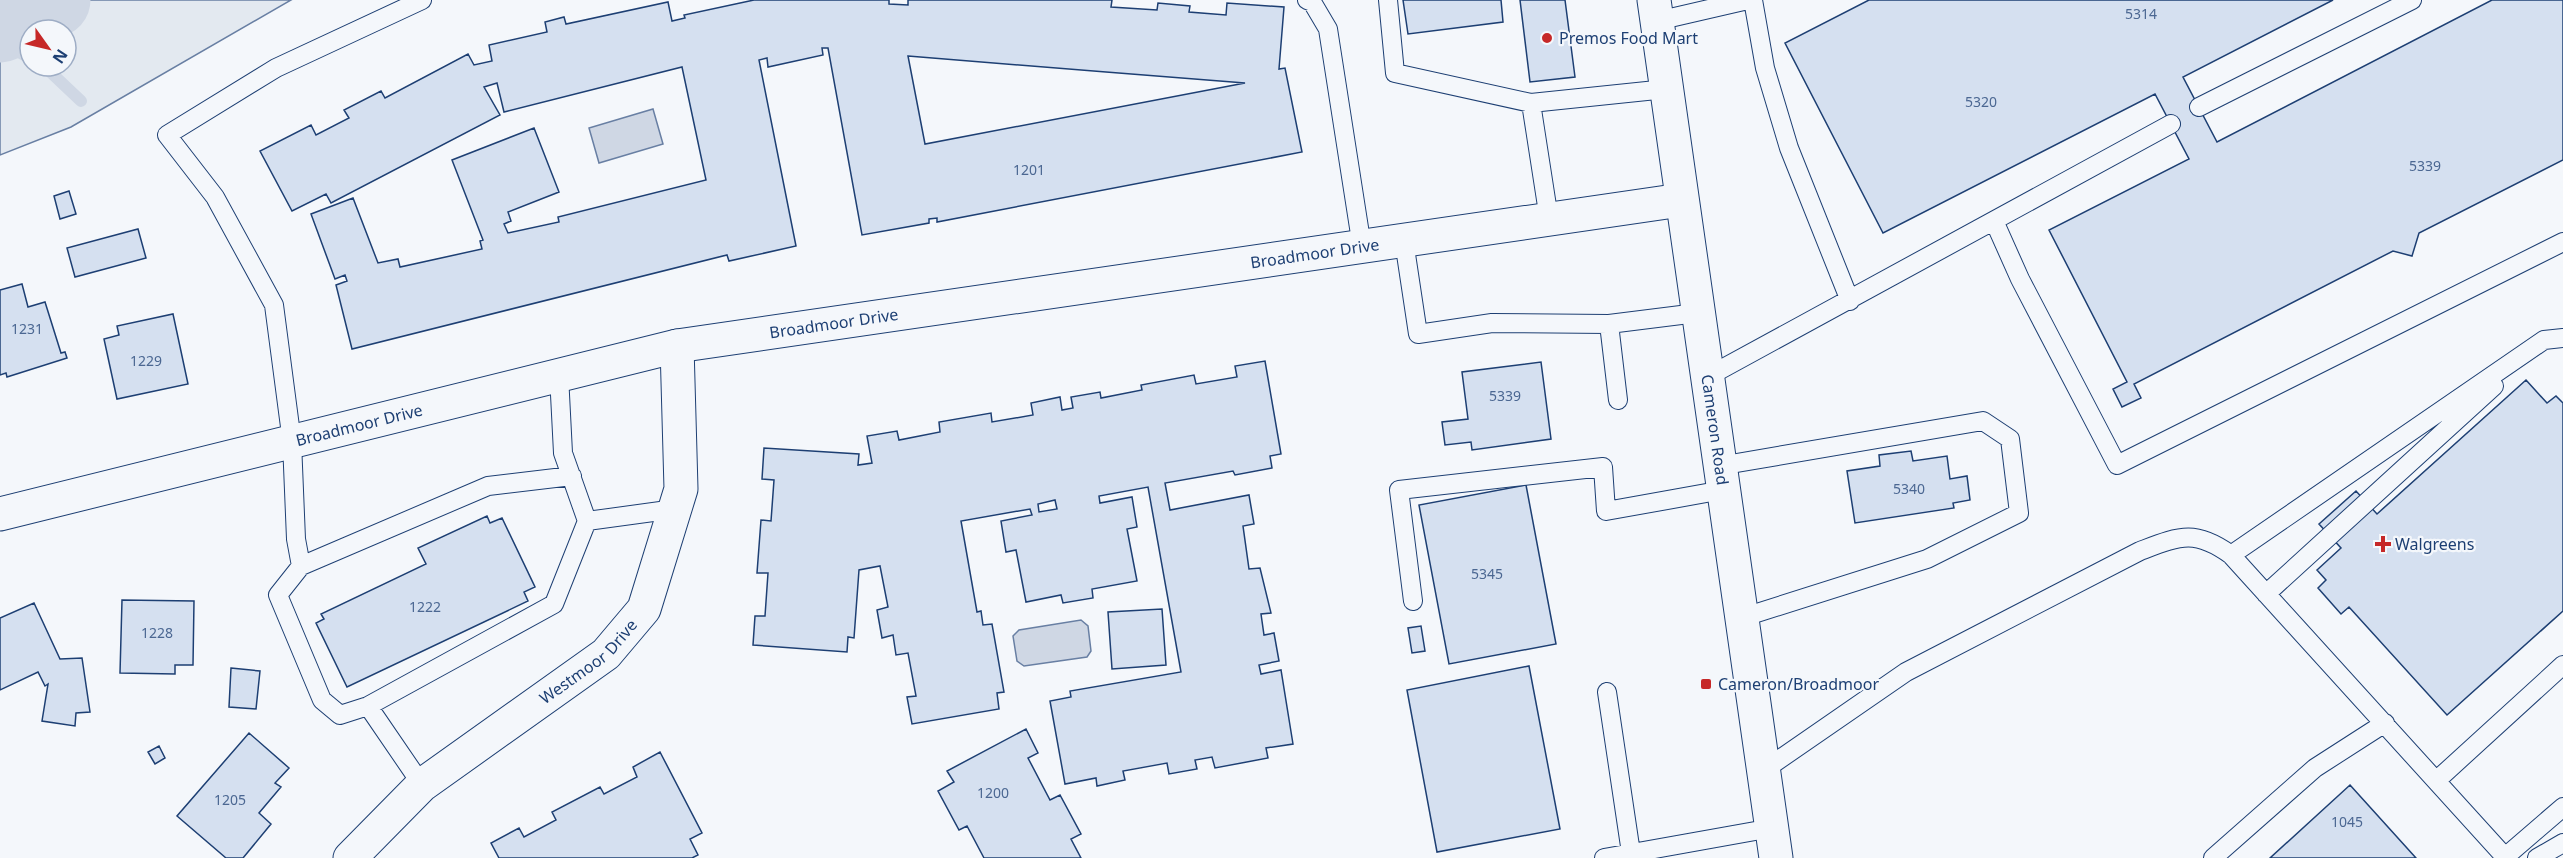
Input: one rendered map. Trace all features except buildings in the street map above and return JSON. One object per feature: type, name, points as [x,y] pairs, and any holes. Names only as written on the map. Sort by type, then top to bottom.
[{"type":"street","name":"Cameron Road","points":[[1655,11],[1774,843]]},
{"type":"street","name":"Broadmoor Drive","points":[[0,514],[677,346],[1681,200]]},
{"type":"street","name":"Westmoor Drive","points":[[350,858],[422,785],[606,654],[644,609],[681,489],[677,346]]},
{"type":"lane","points":[[301,566],[296,539],[292,442],[274,305],[215,197],[167,135],[276,69],[422,0]]},
{"type":"lane","points":[[1307,0],[1312,2],[1328,29],[1362,247]]},
{"type":"lane","points":[[1388,0],[1395,73],[1531,103],[1666,89]]},
{"type":"lane","points":[[1655,11],[1748,0]]},
{"type":"lane","points":[[1753,0],[1765,68],[1789,148],[1850,301]]},
{"type":"lane","points":[[2199,107],[2412,0]]},
{"type":"lane","points":[[1531,103],[1550,219]]},
{"type":"lane","points":[[1707,377],[1995,223],[2171,124]]},
{"type":"lane","points":[[1995,223],[2020,279],[2117,465],[2563,242]]},
{"type":"lane","points":[[1404,241],[1418,334],[1492,323],[1609,324],[1697,313]]},
{"type":"lane","points":[[1609,324],[1618,400]]},
{"type":"lane","points":[[2231,555],[2544,340],[2563,338]]},
{"type":"lane","points":[[2266,594],[2544,340]]},
{"type":"lane","points":[[559,375],[563,453],[572,476],[587,521],[554,604],[368,706],[340,714],[322,700],[278,595],[301,566],[489,486],[572,476]]},
{"type":"lane","points":[[1413,601],[1399,490],[1603,467],[1606,511],[1721,478],[1983,421],[2010,439],[2019,513],[1927,559],[1741,618]]},
{"type":"lane","points":[[587,521],[675,509]]},
{"type":"lane","points":[[1764,770],[1906,672],[2140,551],[2177,537],[2211,540],[2231,555],[2438,780],[2505,857],[2563,807]]},
{"type":"lane","points":[[2438,780],[2563,665]]},
{"type":"lane","points":[[1607,692],[1631,853]]},
{"type":"lane","points":[[368,706],[422,785]]},
{"type":"lane","points":[[2213,858],[2315,768],[2385,723]]},
{"type":"lane","points":[[1604,858],[1631,853],[1774,843]]},
{"type":"lane","points":[[2537,858],[2563,843]]},
{"type":"shaded area","points":[[0,0],[291,0],[71,127],[0,155]]},
{"type":"shaded area","points":[[653,109],[663,144],[599,163],[589,128]]},
{"type":"shaded area","points":[[1081,620],[1088,626],[1091,651],[1087,657],[1024,666],[1017,661],[1013,636],[1019,630]]},
{"type":"waterway","points":[[0,25],[53,0]]},
{"type":"waterway","points":[[0,42],[18,52]]},
{"type":"waterway","points":[[57,78],[81,101]]},
{"type":"place","name":"Premos Food Mart","points":[[1547,38]]},
{"type":"place","name":"Walgreens","points":[[2383,544]]},
{"type":"place","name":"Cameron/Broadmoor","points":[[1706,684]]}]
